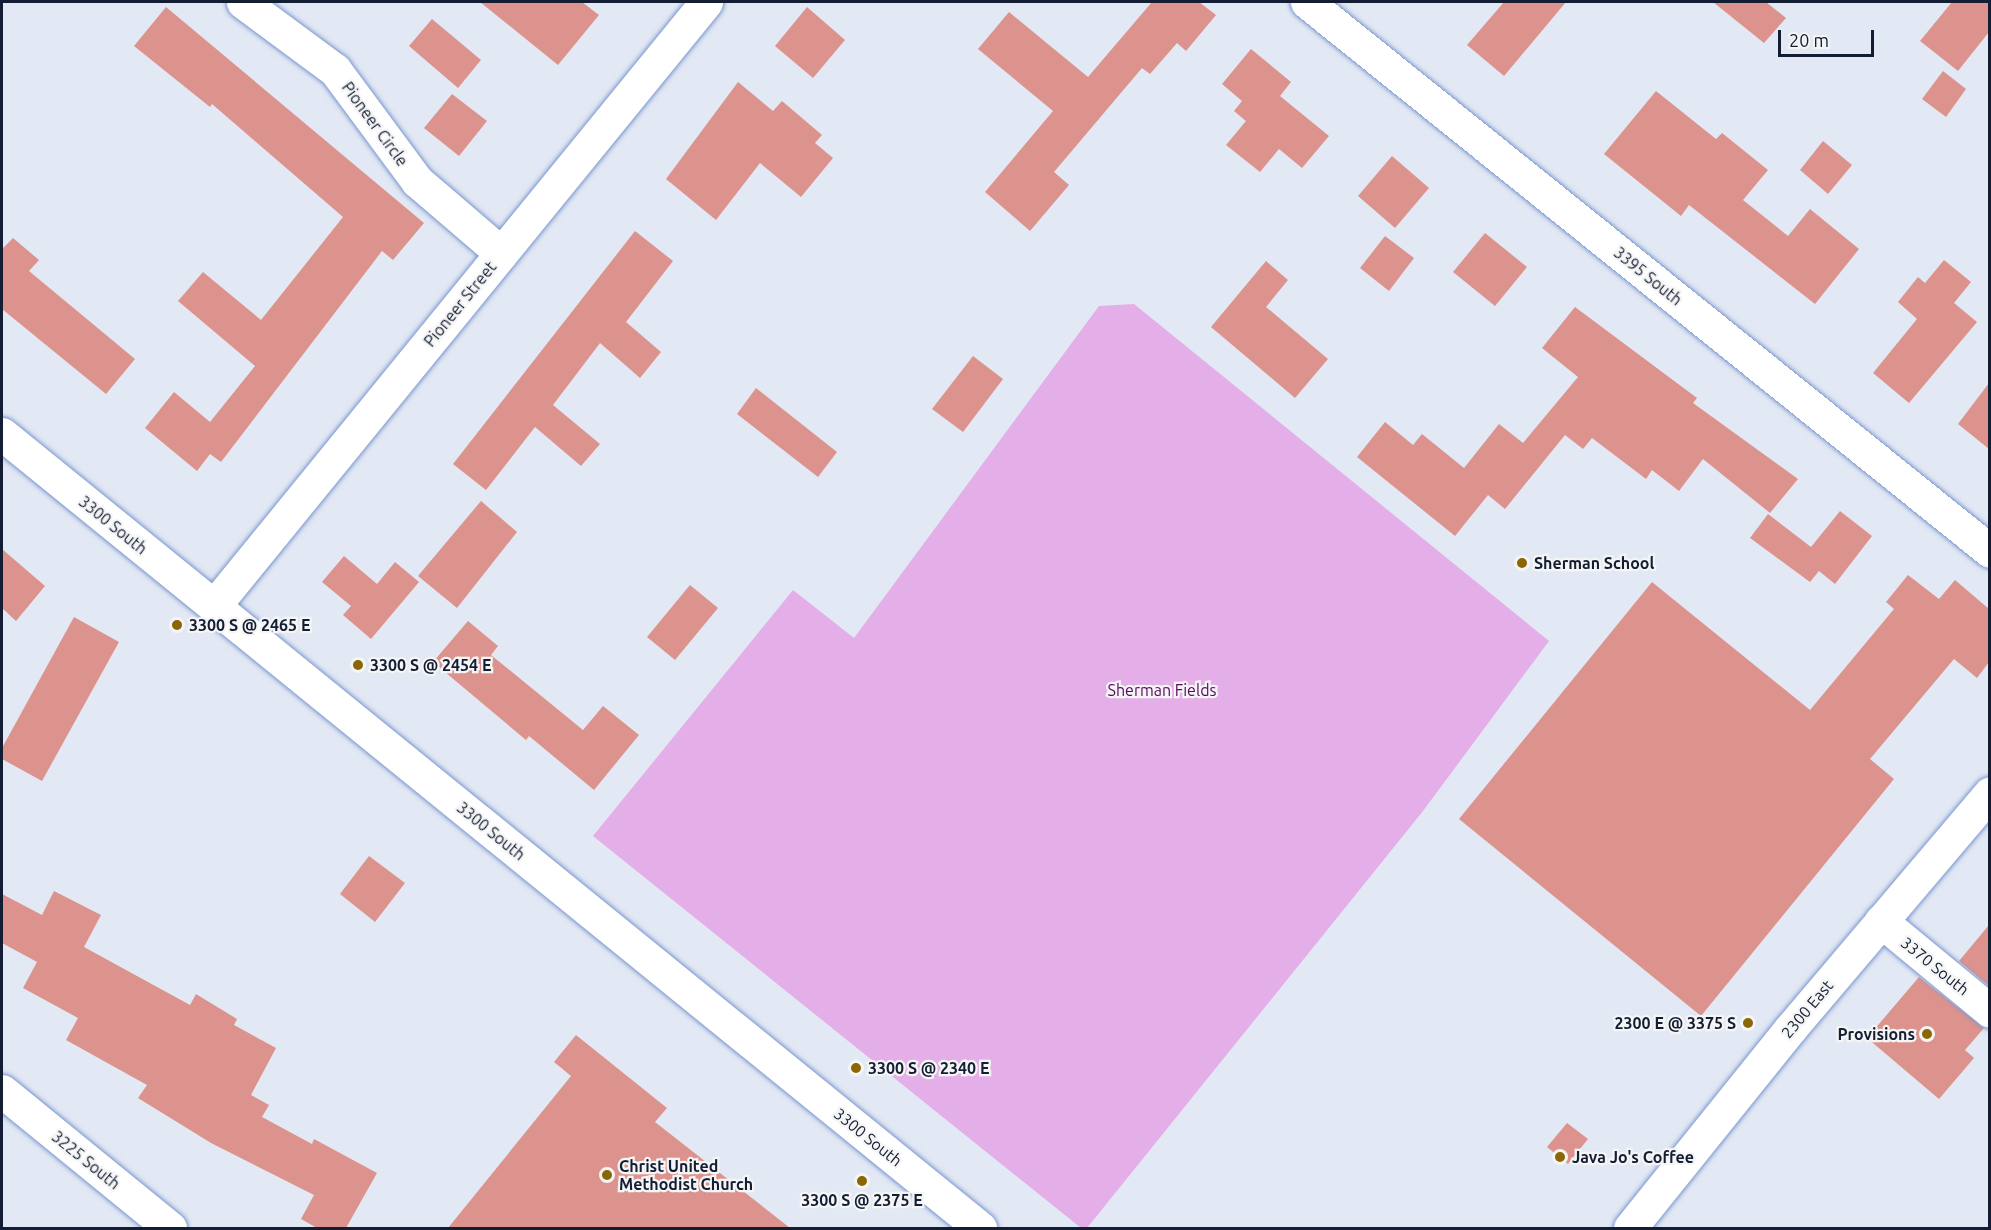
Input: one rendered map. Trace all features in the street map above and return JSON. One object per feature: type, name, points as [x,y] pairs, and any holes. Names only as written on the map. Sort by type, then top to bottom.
[{"type":"street","name":"Pioneer Circle","points":[[243,2],[335,70],[417,181],[501,253]]},
{"type":"street","name":"Pioneer Street","points":[[214,606],[706,2]]},
{"type":"street","name":"3395 South","points":[[1307,2],[1989,551]]},
{"type":"street","name":"3300 South","points":[[2,434],[980,1228]]},
{"type":"street","name":"2300 East","points":[[1630,1228],[1881,921],[1989,793]]},
{"type":"street","name":"3370 South","points":[[1881,921],[1989,1011]]},
{"type":"street","name":"3225 South","points":[[2,1091],[170,1228]]},
{"type":"green space","name":"Sherman Fields","points":[[1134,304],[1549,641],[1423,811],[1087,1228],[1081,1228],[593,836],[793,590],[854,638],[1099,306]]},
{"type":"building","points":[[480,2],[582,2],[599,15],[558,65]]},
{"type":"building","points":[[1152,2],[1199,2],[1216,15],[1186,51],[1177,43],[1150,74],[1142,68],[1054,172],[1069,185],[1030,231],[985,192],[1053,111],[978,49],[1009,12],[1088,77]]},
{"type":"building","points":[[1504,2],[1566,2],[1504,76],[1467,45]]},
{"type":"building","points":[[1713,2],[1766,2],[1786,18],[1764,43]]},
{"type":"building","points":[[1952,2],[1989,2],[1989,32],[1958,71],[1920,41]]},
{"type":"building","points":[[166,7],[424,223],[393,260],[382,251],[221,462],[210,454],[197,471],[145,428],[174,392],[210,422],[255,366],[178,301],[203,272],[261,320],[343,217],[212,104],[210,107],[134,46]]},
{"type":"building","points":[[807,7],[845,40],[813,78],[775,46]]},
{"type":"building","points":[[432,19],[481,60],[458,88],[409,46]]},
{"type":"building","points":[[1251,49],[1291,82],[1280,96],[1329,136],[1302,168],[1279,149],[1260,172],[1226,145],[1246,121],[1234,111],[1242,101],[1222,84]]},
{"type":"building","points":[[1943,71],[1966,89],[1946,117],[1922,99]]},
{"type":"building","points":[[738,82],[773,111],[782,101],[822,135],[815,143],[833,158],[801,197],[760,163],[716,220],[666,179]]},
{"type":"building","points":[[1656,91],[1716,139],[1722,133],[1768,170],[1743,200],[1788,236],[1810,209],[1859,249],[1815,304],[1689,205],[1681,216],[1604,154]]},
{"type":"building","points":[[452,94],[487,121],[459,156],[424,128]]},
{"type":"building","points":[[1823,141],[1852,165],[1828,194],[1800,170]]},
{"type":"building","points":[[1392,156],[1429,188],[1395,228],[1358,196]]},
{"type":"building","points":[[635,231],[673,261],[626,322],[661,352],[640,378],[600,343],[553,405],[600,444],[581,466],[535,427],[486,490],[453,464]]},
{"type":"building","points":[[1485,233],[1527,267],[1495,306],[1453,272]]},
{"type":"building","points":[[1385,236],[1414,258],[1389,291],[1360,268]]},
{"type":"building","points":[[13,238],[39,260],[29,271],[135,359],[106,394],[2,309],[2,249]]},
{"type":"building","points":[[1944,260],[1971,282],[1954,303],[1977,322],[1909,403],[1873,373],[1917,319],[1898,302],[1918,277],[1925,283]]},
{"type":"building","points":[[1266,261],[1288,280],[1266,307],[1328,359],[1295,398],[1211,327]]},
{"type":"building","points":[[1575,307],[1697,398],[1693,403],[1798,479],[1770,513],[1703,459],[1679,491],[1652,470],[1646,479],[1592,438],[1583,449],[1565,435],[1505,509],[1488,495],[1455,536],[1357,457],[1385,422],[1413,445],[1422,434],[1464,468],[1499,424],[1523,443],[1578,377],[1542,348]]},
{"type":"building","points":[[973,356],[1003,379],[963,432],[932,409]]},
{"type":"building","points":[[1989,383],[1989,449],[1958,424]]},
{"type":"building","points":[[756,388],[837,452],[818,477],[737,414]]},
{"type":"building","points":[[481,501],[517,532],[457,608],[418,576]]},
{"type":"building","points":[[1840,511],[1872,536],[1835,584],[1819,571],[1810,582],[1750,538],[1768,514],[1811,547]]},
{"type":"building","points":[[2,549],[45,586],[16,621],[2,608]]},
{"type":"building","points":[[344,556],[377,584],[395,562],[419,582],[371,639],[343,615],[351,606],[322,582]]},
{"type":"building","points":[[1908,575],[1939,599],[1955,580],[1989,609],[1989,662],[1977,678],[1954,659],[1870,759],[1894,779],[1701,1016],[1459,819],[1652,582],[1810,710],[1894,609],[1886,602]]},
{"type":"building","points":[[690,585],[718,608],[675,660],[647,637]]},
{"type":"building","points":[[74,617],[119,642],[42,781],[2,759],[2,748]]},
{"type":"building","points":[[468,621],[498,646],[491,655],[583,730],[603,706],[639,735],[594,790],[529,736],[526,740],[433,662]]},
{"type":"building","points":[[369,856],[405,883],[375,922],[340,894]]},
{"type":"building","points":[[54,891],[101,915],[84,947],[190,1005],[196,994],[237,1019],[234,1025],[276,1048],[251,1095],[269,1105],[262,1117],[312,1144],[314,1139],[377,1173],[346,1228],[317,1228],[301,1219],[314,1195],[211,1143],[138,1098],[147,1085],[66,1040],[78,1018],[23,988],[37,962],[2,943],[2,894],[42,915]]},
{"type":"building","points":[[1989,925],[1989,986],[1959,961]]},
{"type":"building","points":[[1919,977],[1984,1028],[1965,1050],[1974,1058],[1939,1099],[1867,1038]]},
{"type":"building","name":"Christ United Methodist Church","points":[[576,1035],[667,1108],[655,1122],[790,1228],[448,1228],[571,1076],[554,1062]]},
{"type":"building","points":[[1567,1123],[1588,1139],[1568,1164],[1547,1147]]},
{"type":"place","name":"Sherman School","points":[[1522,563]]},
{"type":"place","name":"3300 S @ 2465 E","points":[[177,625]]},
{"type":"place","name":"3300 S @ 2454 E","points":[[358,665]]},
{"type":"place","name":"2300 E @ 3375 S","points":[[1748,1023]]},
{"type":"place","name":"Provisions","points":[[1927,1034]]},
{"type":"place","name":"3300 S @ 2340 E","points":[[856,1068]]},
{"type":"place","name":"Java Jo's Coffee","points":[[1560,1157]]},
{"type":"place","name":"Christ United Methodist Church","points":[[607,1175]]},
{"type":"place","name":"3300 S @ 2375 E","points":[[862,1181]]}]
